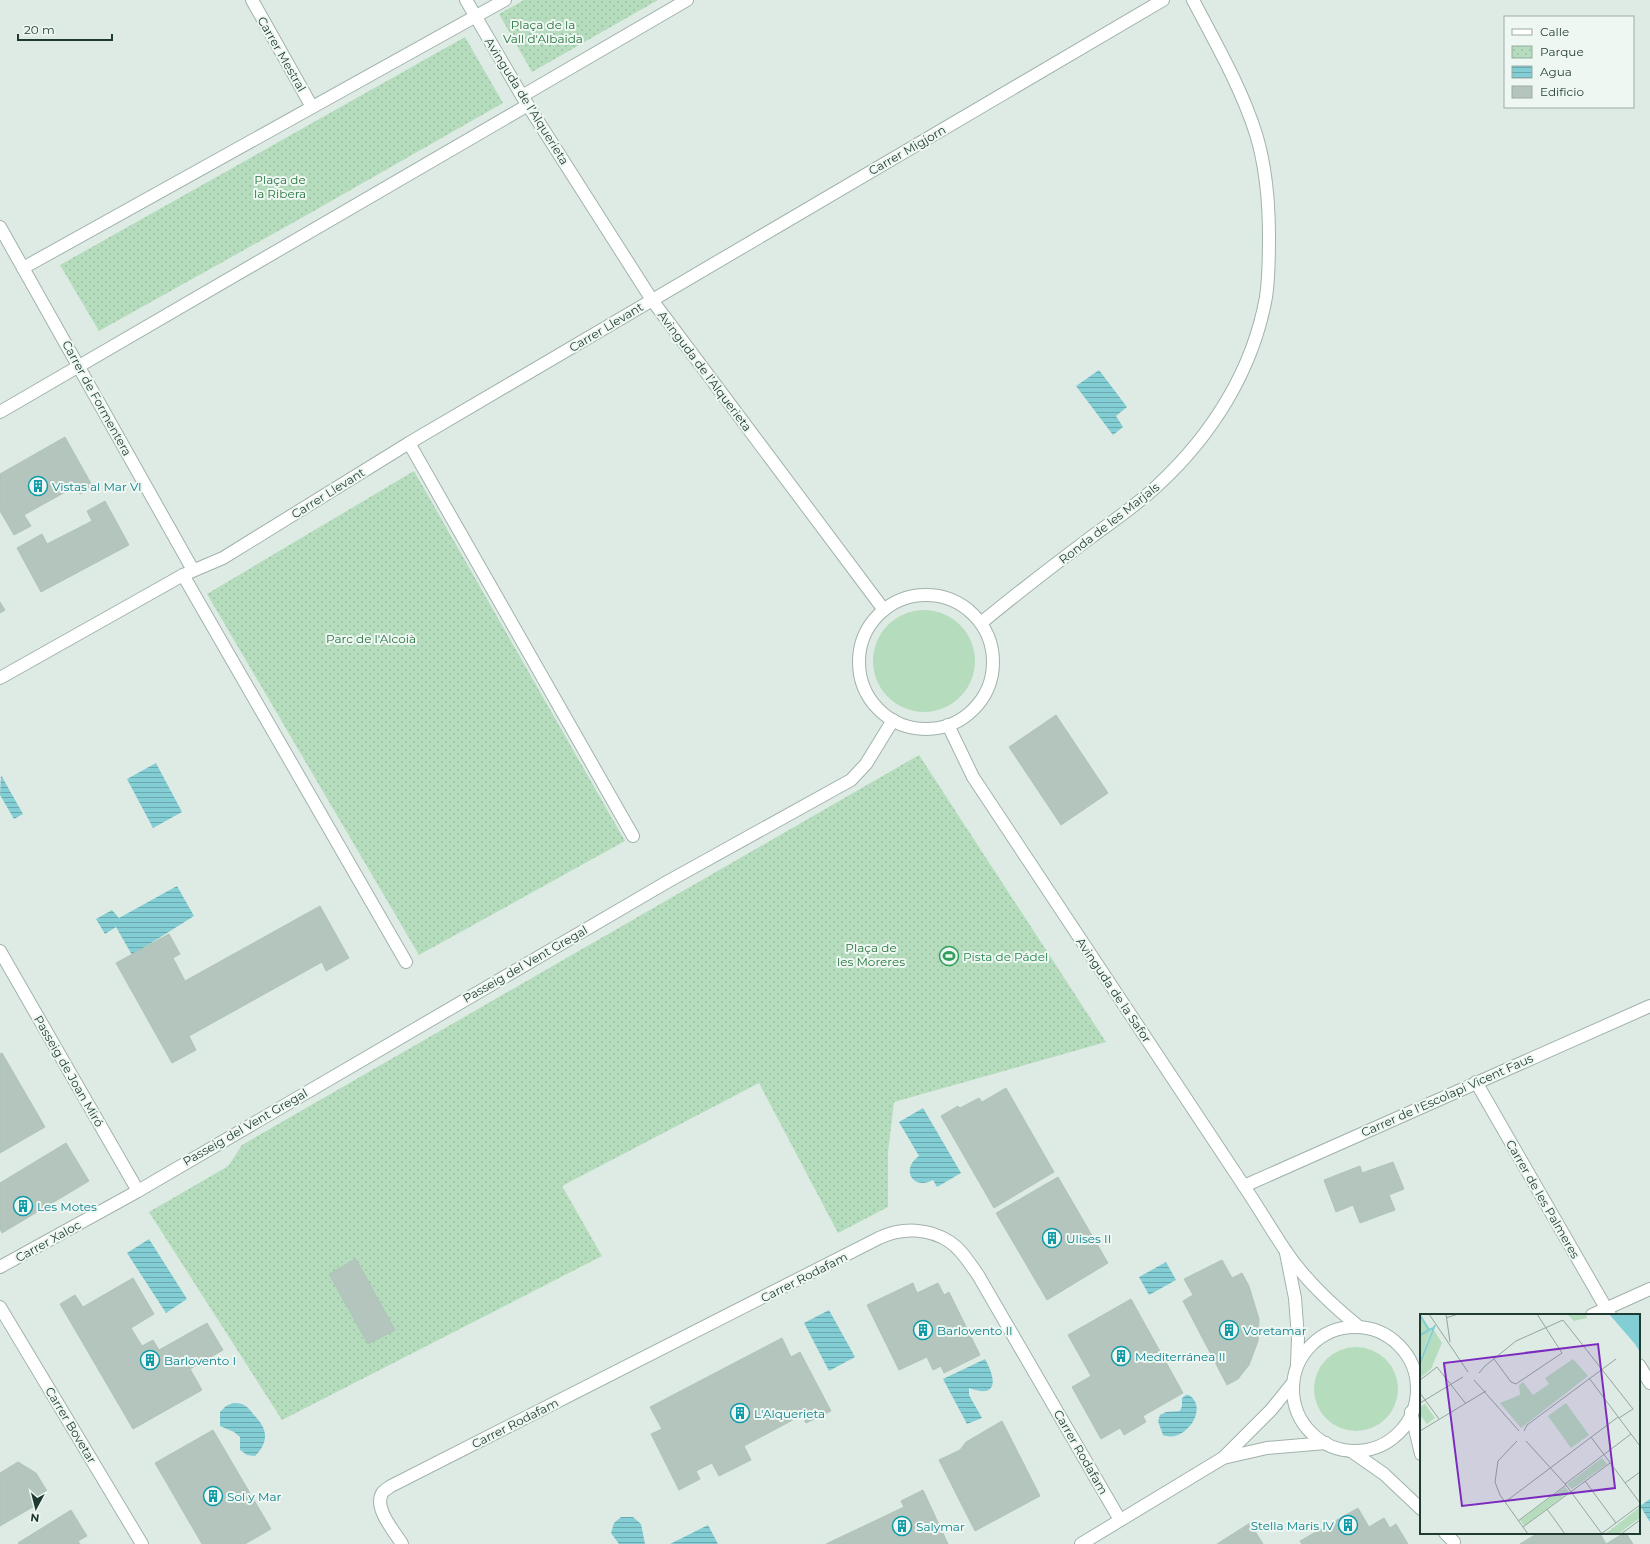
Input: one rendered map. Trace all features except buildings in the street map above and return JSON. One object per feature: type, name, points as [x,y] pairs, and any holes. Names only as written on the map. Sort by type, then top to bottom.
[{"type":"street","name":"Carrer Mestral","points":[[252,0],[312,107]]},
{"type":"street","name":"Avinguda de l’Alquerieta","points":[[466,0],[525,101],[652,300],[884,610]]},
{"type":"street","points":[[23,268],[505,0]]},
{"type":"street","points":[[0,412],[79,367],[525,101],[687,0]]},
{"type":"street","name":"Carrer Migjorn","points":[[652,300],[1163,0]]},
{"type":"street","name":"Ronda de les Marjals","points":[[980,623],[1026,586],[1129,509],[1157,486],[1184,460],[1206,434],[1221,412],[1238,379],[1260,322],[1266,297],[1269,269],[1269,220],[1266,180],[1257,136],[1244,100],[1233,76],[1193,0]]},
{"type":"street","name":"Carrer de Formentera","points":[[0,227],[79,367],[188,572]]},
{"type":"street","name":"Carrer Llevant","points":[[0,678],[188,572],[223,558],[409,443],[652,300]]},
{"type":"street","points":[[409,443],[634,836]]},
{"type":"street","points":[[188,572],[406,962]]},
{"type":"street","points":[[917,596],[935,596],[953,600],[968,610],[980,623],[990,644],[993,655],[992,673],[987,690],[977,705],[964,717],[948,725],[930,728],[911,726],[893,720],[876,706],[870,698],[862,680],[859,661],[862,641],[871,624],[884,610],[899,600],[917,596]]},
{"type":"street","name":"Passeig del Vent Gregal","points":[[138,1191],[660,886],[851,780],[866,764],[893,720]]},
{"type":"street","name":"Avinguda de la Safor","points":[[948,725],[973,777],[1244,1186],[1286,1252],[1319,1291],[1339,1311],[1359,1327]]},
{"type":"street","name":"Passeig de Joan Miró","points":[[0,951],[138,1191]]},
{"type":"street","name":"Carrer de l'Escolapi Vicent Faus","points":[[1244,1186],[1650,1006]]},
{"type":"street","name":"Carrer de les Palmeres","points":[[1476,1082],[1608,1312]]},
{"type":"street","name":"Carrer Xaloc","points":[[0,1267],[138,1191]]},
{"type":"street","name":"Carrer Rodafam","points":[[402,1544],[384,1516],[380,1505],[383,1493],[391,1486],[879,1238],[898,1231],[913,1230],[932,1232],[951,1242],[966,1258],[982,1282],[1120,1520]]},
{"type":"street","name":"Avinguda de la Safor","points":[[1286,1252],[1295,1298],[1298,1338],[1297,1366]]},
{"type":"street","points":[[1597,1314],[1608,1312],[1650,1289]]},
{"type":"street","name":"Carrer Bovetar","points":[[0,1306],[142,1544]]},
{"type":"street","points":[[1420,1444],[1416,1405],[1416,1362],[1398,1344],[1380,1332],[1359,1327],[1340,1329],[1322,1336],[1307,1349],[1297,1366],[1292,1384],[1294,1404],[1302,1422],[1315,1436],[1326,1443],[1331,1446],[1350,1451],[1384,1474],[1420,1508]]},
{"type":"street","points":[[1640,1367],[1650,1383]]},
{"type":"street","points":[[1081,1544],[1223,1458],[1271,1410],[1292,1384]]},
{"type":"street","points":[[1350,1451],[1372,1449],[1391,1439],[1406,1424],[1416,1405]]},
{"type":"street","points":[[1223,1458],[1267,1448],[1326,1443]]},
{"type":"green space","name":"Plaça de la Vall d'Albaida","points":[[524,0],[658,0],[532,72],[499,14]]},
{"type":"green space","name":"Plaça de la Ribera","points":[[465,37],[503,103],[99,331],[60,265]]},
{"type":"green space","name":"Parc de l'Alcoià","points":[[414,471],[625,841],[419,955],[207,594]]},
{"type":"green space","points":[[924,610],[943,614],[960,625],[971,642],[975,661],[971,680],[960,697],[943,708],[924,712],[905,708],[888,697],[877,680],[873,661],[877,642],[888,625],[905,614]]},
{"type":"green space","name":"Plaça de les Moreres","points":[[919,755],[1106,1042],[894,1102],[888,1152],[888,1207],[838,1233],[759,1083],[562,1186],[602,1256],[282,1420],[149,1212],[225,1168],[229,1165],[242,1145]]},
{"type":"green space","points":[[1348,1347],[1364,1347],[1380,1354],[1391,1365],[1398,1381],[1398,1397],[1395,1405],[1386,1419],[1380,1424],[1364,1431],[1348,1431],[1332,1424],[1321,1413],[1314,1397],[1314,1381],[1321,1365],[1332,1354]]},
{"type":"water","points":[[1099,370],[1127,407],[1116,416],[1123,427],[1113,435],[1076,386]]},
{"type":"water","points":[[156,763],[182,812],[153,828],[127,779]]},
{"type":"water","points":[[1,775],[23,814],[14,819],[0,795]]},
{"type":"water","points":[[177,886],[194,916],[132,955],[116,927],[105,934],[96,919],[112,910],[119,918]]},
{"type":"water","points":[[923,1108],[961,1173],[937,1187],[933,1180],[926,1183],[920,1183],[911,1177],[910,1167],[913,1161],[919,1156],[899,1122]]},
{"type":"water","points":[[149,1239],[187,1299],[166,1313],[127,1253]]},
{"type":"water","points":[[1166,1262],[1176,1280],[1149,1295],[1139,1277]]},
{"type":"water","points":[[829,1310],[855,1357],[829,1371],[804,1323]]},
{"type":"water","points":[[985,1359],[989,1366],[993,1380],[992,1385],[990,1389],[986,1391],[979,1391],[969,1388],[969,1395],[982,1418],[967,1424],[943,1379]]},
{"type":"water","points":[[1189,1395],[1195,1401],[1197,1408],[1196,1416],[1192,1424],[1179,1435],[1163,1435],[1158,1421],[1160,1415],[1166,1412],[1180,1411],[1182,1406],[1182,1398]]},
{"type":"water","points":[[233,1403],[241,1404],[247,1407],[262,1425],[265,1441],[260,1451],[255,1456],[247,1455],[240,1450],[240,1437],[234,1432],[220,1426],[220,1412],[226,1406]]},
{"type":"water","points":[[1650,1499],[1650,1522],[1640,1506]]},
{"type":"water","points":[[621,1517],[633,1517],[641,1524],[645,1544],[619,1544],[611,1533],[614,1523]]},
{"type":"water","points":[[708,1525],[718,1544],[670,1544]]},
{"type":"place","name":"Vistas al Mar VI","points":[[38,486]]},
{"type":"place","name":"Pista de Pádel","points":[[949,956]]},
{"type":"place","name":"Les Motes","points":[[23,1206]]},
{"type":"place","name":"Ulises II","points":[[1052,1238]]},
{"type":"place","name":"Barlovento II","points":[[923,1330]]},
{"type":"place","name":"Voretamar","points":[[1229,1330]]},
{"type":"place","name":"Mediterránea II","points":[[1121,1356]]},
{"type":"place","name":"Barlovento I","points":[[150,1360]]},
{"type":"place","name":"L'Alquerieta","points":[[740,1413]]},
{"type":"place","name":"Sol y Mar","points":[[213,1496]]},
{"type":"place","name":"Stella Maris IV","points":[[1348,1525]]},
{"type":"place","name":"Salymar","points":[[902,1526]]}]
